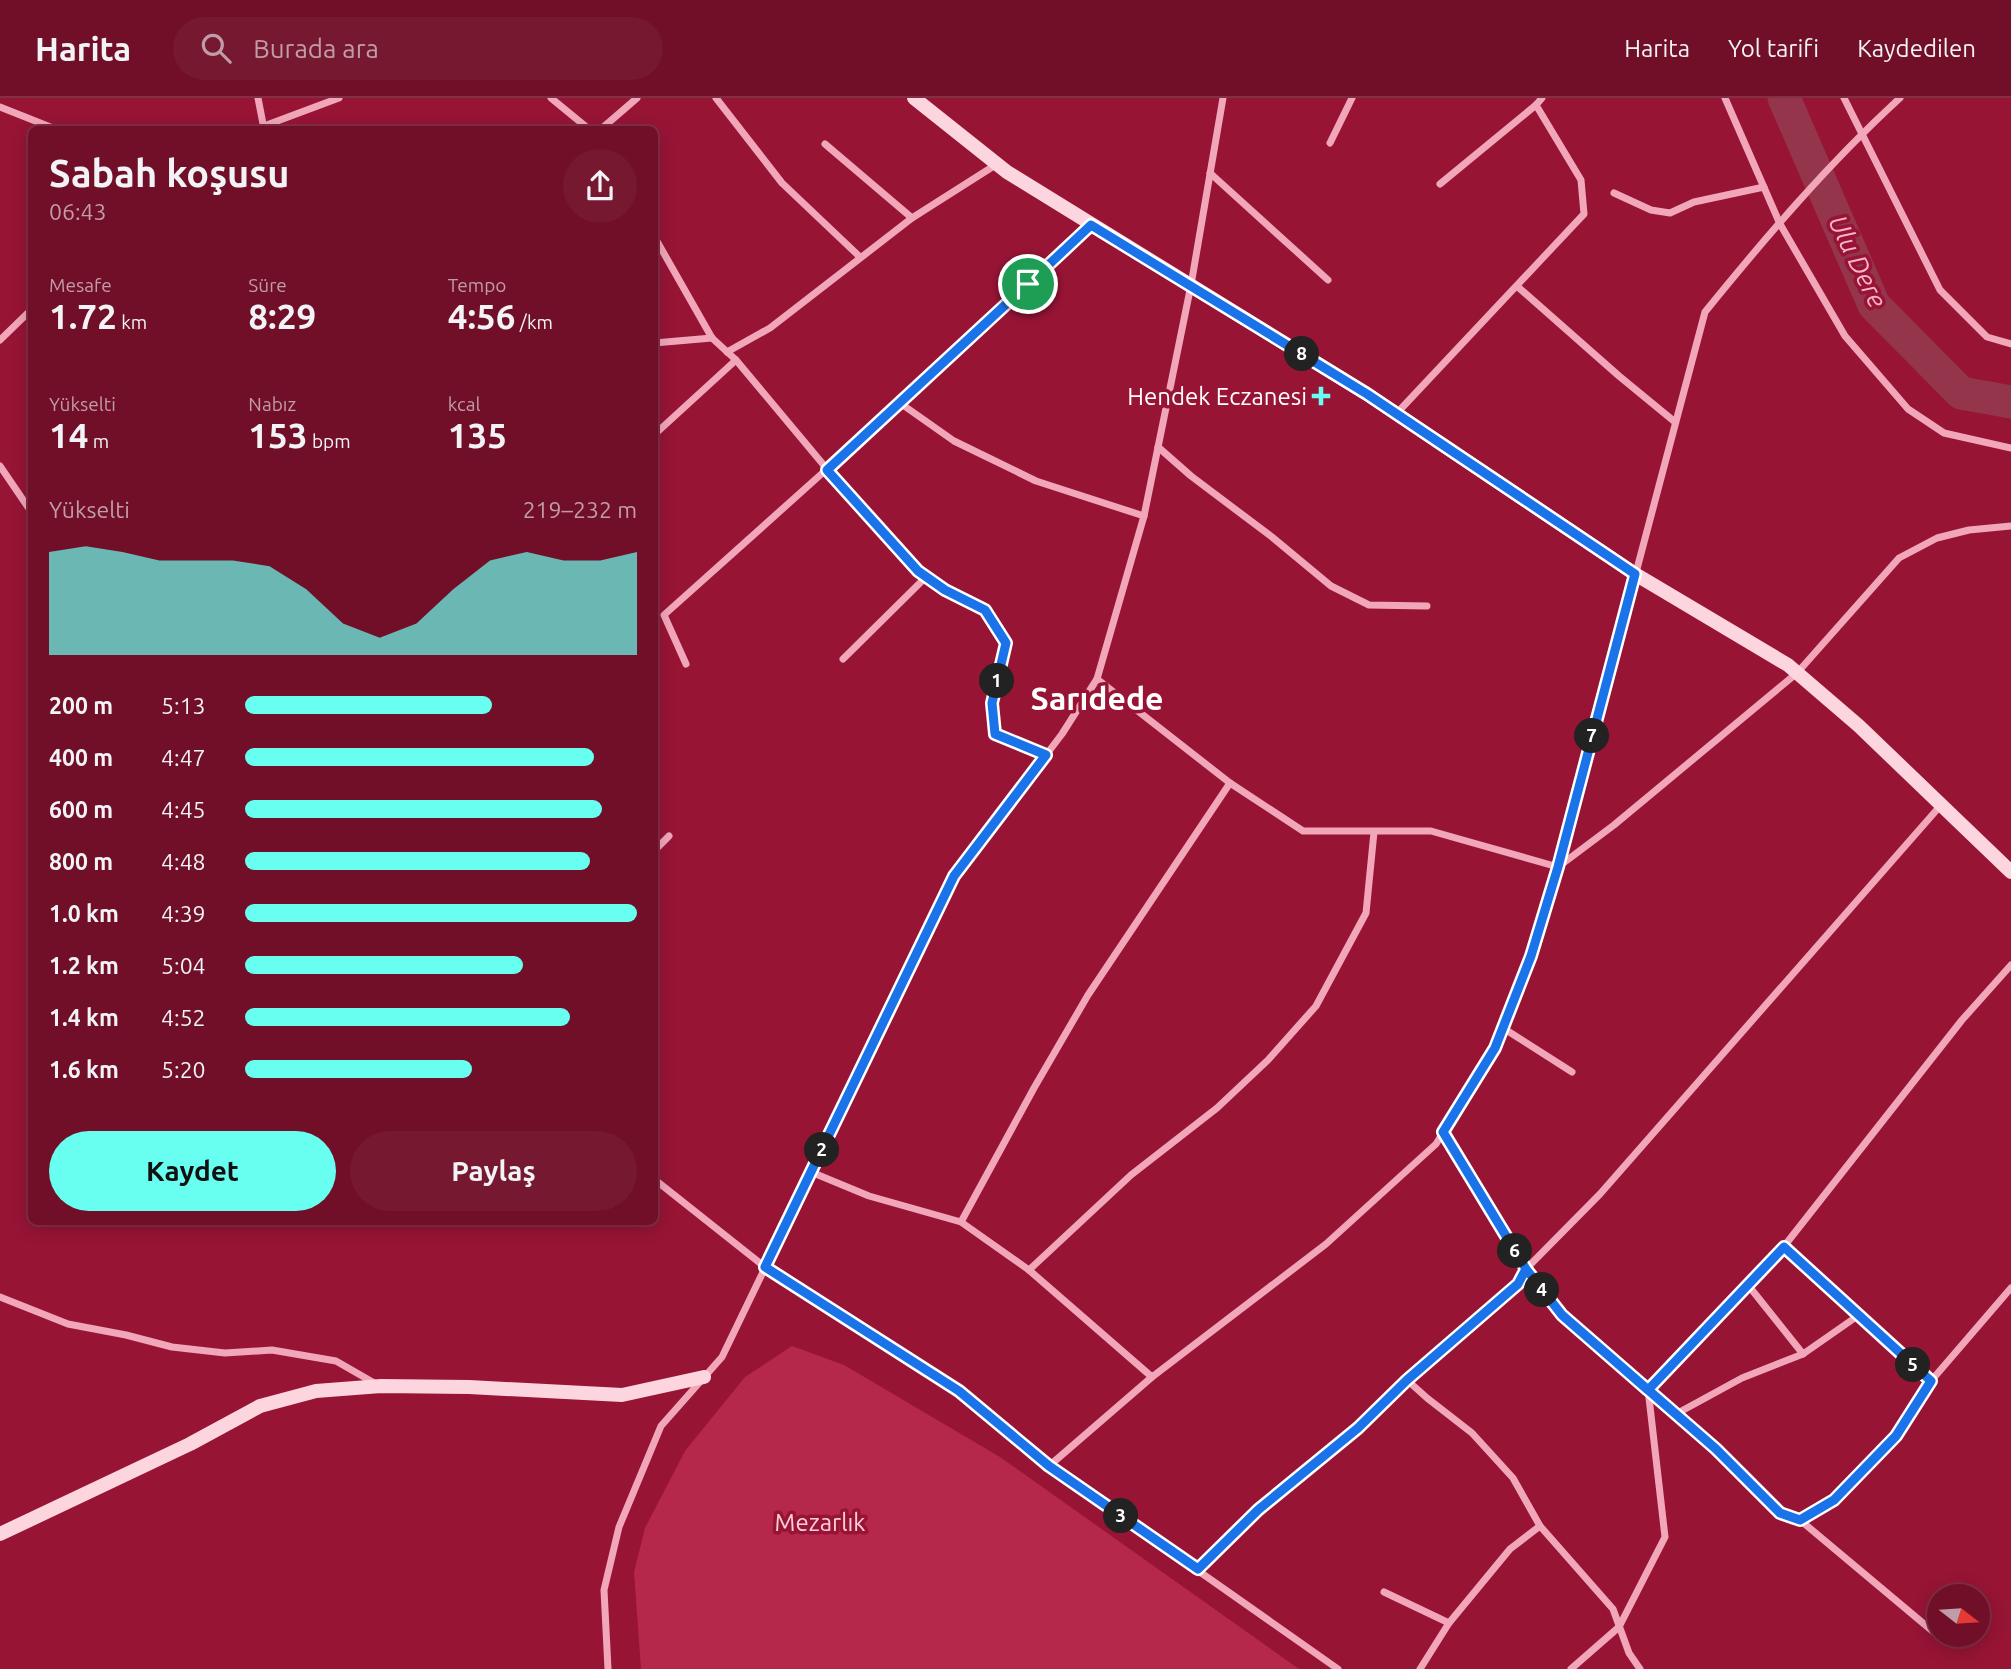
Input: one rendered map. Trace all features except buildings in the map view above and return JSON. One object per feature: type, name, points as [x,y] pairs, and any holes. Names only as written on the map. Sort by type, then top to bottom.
[{"type":"main road","points":[[914,98],[997,164],[1091,225],[1397,414],[1635,574],[1788,665],[1859,726],[2011,872]]},
{"type":"main road","points":[[0,1534],[190,1444],[260,1406],[316,1391],[381,1387],[469,1387],[622,1395],[704,1377]]},
{"type":"street","points":[[258,98],[264,126]]},
{"type":"street","points":[[267,126],[339,98]]},
{"type":"street","points":[[551,98],[585,126]]},
{"type":"street","points":[[605,126],[637,98]]},
{"type":"street","points":[[716,98],[782,183],[860,257]]},
{"type":"street","points":[[608,1669],[604,1590],[619,1527],[661,1426],[722,1357],[954,876],[1062,734],[1097,679],[1144,516],[1191,285],[1223,98]]},
{"type":"street","points":[[1330,144],[1352,98]]},
{"type":"street","points":[[1726,98],[1780,224],[1845,337],[1908,409],[1944,433],[2011,448]]},
{"type":"street","points":[[1844,98],[1940,290],[1987,337],[2011,344]]},
{"type":"street","points":[[1049,1466],[1152,1377],[1326,1244],[1436,1144],[1495,1048],[1531,956],[1558,867],[1704,312],[1861,134],[1900,98]]},
{"type":"street","points":[[1397,414],[1584,214],[1581,180],[1539,101],[1440,184]]},
{"type":"street","points":[[0,107],[48,126]]},
{"type":"street","points":[[825,144],[912,218]]},
{"type":"street","points":[[727,352],[769,328],[912,218],[997,164]]},
{"type":"street","points":[[1210,173],[1328,280]]},
{"type":"street","points":[[1614,193],[1651,209],[1670,213],[1694,202],[1764,187]]},
{"type":"street","points":[[686,664],[664,615],[827,470],[1091,225]]},
{"type":"street","points":[[658,243],[712,338],[736,360],[827,470],[918,571],[945,590],[985,610],[1006,643],[992,703],[995,734],[1046,755]]},
{"type":"street","points":[[1518,287],[1675,422]]},
{"type":"street","points":[[0,340],[28,313]]},
{"type":"street","points":[[658,343],[712,338]]},
{"type":"street","points":[[658,431],[736,360]]},
{"type":"street","points":[[900,403],[954,441],[1036,481],[1144,516]]},
{"type":"street","points":[[1158,447],[1331,586],[1369,605],[1427,606]]},
{"type":"street","points":[[0,466],[28,507]]},
{"type":"street","points":[[1558,867],[1614,825],[1797,673],[1899,558],[1937,538],[1969,530],[2011,526]]},
{"type":"street","points":[[843,659],[926,577]]},
{"type":"street","points":[[1097,679],[1230,783],[1303,831],[1431,831],[1558,867]]},
{"type":"street","points":[[961,1223],[1088,995],[1230,783]]},
{"type":"street","points":[[1198,1569],[1258,1510],[1358,1428],[1407,1380],[1518,1284],[1526,1269],[1600,1194],[1941,805]]},
{"type":"street","points":[[1029,1270],[1131,1175],[1217,1108],[1268,1060],[1316,1006],[1366,913],[1374,832]]},
{"type":"street","points":[[658,847],[669,836]]},
{"type":"street","points":[[1648,1390],[1784,1247],[1962,1020],[2011,965]]},
{"type":"street","points":[[1503,1028],[1572,1072]]},
{"type":"street","points":[[1443,1132],[1526,1269],[1562,1315],[1716,1449],[1780,1513],[1800,1520],[1927,1626]]},
{"type":"street","points":[[811,1172],[869,1196],[961,1223],[1029,1270],[1152,1377]]},
{"type":"street","points":[[658,1182],[765,1267],[959,1391],[1049,1466],[1338,1669]]},
{"type":"street","points":[[1784,1247],[1931,1381]]},
{"type":"street","points":[[1748,1286],[1803,1354]]},
{"type":"street","points":[[1800,1520],[1834,1500],[1896,1436],[1931,1381],[2011,1288]]},
{"type":"street","points":[[0,1297],[68,1325],[126,1335],[172,1347],[225,1353],[272,1350],[335,1361],[381,1387]]},
{"type":"street","points":[[1676,1414],[1742,1378],[1803,1354],[1859,1315]]},
{"type":"street","points":[[1407,1380],[1472,1433],[1513,1478],[1540,1526],[1613,1609],[1629,1653],[1640,1669]]},
{"type":"street","points":[[1571,1669],[1619,1627],[1665,1537],[1648,1390]]},
{"type":"street","points":[[1420,1669],[1449,1623],[1510,1549],[1540,1526]]},
{"type":"street","points":[[1384,1592],[1449,1623]]},
{"type":"green space","name":"Mezarlık","points":[[792,1346],[844,1365],[1000,1457],[1299,1669],[641,1669],[634,1572],[645,1528],[685,1451],[745,1377]]},
{"type":"waterway","name":"Ulu Dere","points":[[1784,98],[1874,305],[1961,393],[2011,402]]},
{"type":"place","name":"Hendek Eczanesi","points":[[1321,396]]},
{"type":"district","name":"Sarıdede","points":[[1097,698]]},
{"type":"route","points":[[1028,284],[827,470],[918,571],[945,590],[985,610],[1006,643],[992,703],[995,734],[1046,755],[954,876],[765,1267],[959,1391],[1049,1466],[1198,1569],[1258,1510],[1358,1428],[1407,1380],[1518,1284],[1526,1269],[1562,1315],[1716,1449],[1780,1513],[1800,1520],[1834,1500],[1896,1436],[1931,1381],[1784,1247],[1778,1254],[1648,1390],[1562,1315],[1526,1269],[1443,1132],[1495,1048],[1531,956],[1558,867],[1635,574],[1367,394],[1091,225],[1028,284]]}]
